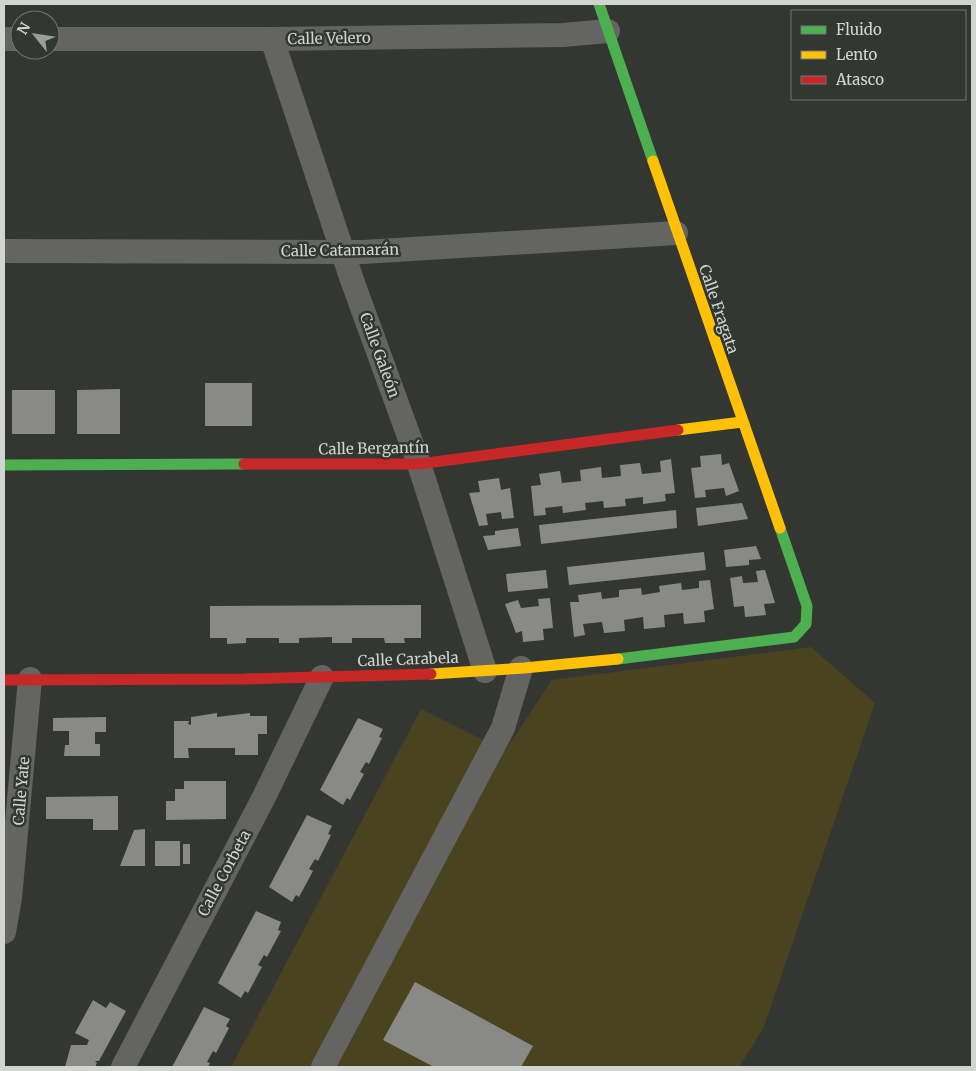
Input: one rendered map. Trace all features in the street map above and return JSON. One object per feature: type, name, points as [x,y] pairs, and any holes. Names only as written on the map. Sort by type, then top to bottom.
[{"type":"street","name":"Calle Fragata","points":[[599,4],[676,233],[807,606],[806,624]]},
{"type":"street","name":"Calle Velero","points":[[60,39],[272,39],[563,35],[608,30]]},
{"type":"street","name":"Calle Galeón","points":[[272,39],[343,252],[419,464],[485,671]]},
{"type":"street","name":"Calle Catamarán","points":[[4,251],[343,252],[676,233]]},
{"type":"street","name":"Calle Bergantín","points":[[4,465],[419,464],[742,422]]},
{"type":"street","name":"Calle Carabela","points":[[4,680],[322,677],[485,671],[794,637],[806,624]]},
{"type":"street","points":[[322,1067],[503,728],[521,668]]},
{"type":"street","name":"Calle Corbeta","points":[[123,1067],[264,798],[322,677]]},
{"type":"street","name":"Calle Yate","points":[[4,932],[11,888],[30,680]]},
{"type":"shaded area","points":[[811,647],[875,703],[763,1029],[739,1067],[231,1067],[421,709],[505,751],[552,680]]},
{"type":"building","points":[[205,383],[252,383],[252,426],[205,426]]},
{"type":"building","points":[[120,389],[120,434],[77,434],[77,390]]},
{"type":"building","points":[[12,390],[55,390],[55,434],[12,434]]},
{"type":"building","points":[[721,454],[722,465],[729,463],[739,491],[726,496],[724,488],[705,490],[706,497],[695,498],[691,468],[701,467],[700,456]]},
{"type":"building","points":[[671,459],[675,493],[665,494],[666,501],[643,504],[643,497],[625,499],[626,506],[604,508],[603,501],[585,503],[586,510],[563,513],[562,506],[545,508],[546,515],[534,516],[531,486],[541,485],[539,474],[560,471],[562,483],[581,481],[580,470],[601,467],[602,478],[621,476],[620,465],[640,463],[642,474],[661,472],[660,461]]},
{"type":"building","points":[[499,478],[501,490],[510,488],[514,518],[502,519],[501,512],[486,514],[488,525],[479,526],[469,493],[480,492],[478,481]]},
{"type":"building","points":[[742,503],[748,519],[698,526],[696,508]]},
{"type":"building","points":[[676,510],[677,528],[541,544],[539,525]]},
{"type":"building","points":[[518,528],[521,546],[488,550],[483,536],[495,535],[495,531]]},
{"type":"building","points":[[756,546],[761,559],[749,560],[749,565],[726,567],[724,550]]},
{"type":"building","points":[[704,552],[706,570],[569,585],[567,567]]},
{"type":"building","points":[[546,570],[548,588],[508,592],[506,574]]},
{"type":"building","points":[[765,570],[775,603],[764,604],[766,615],[745,617],[744,606],[734,607],[730,578],[742,576],[743,583],[758,582],[756,571]]},
{"type":"building","points":[[710,580],[714,609],[704,611],[705,622],[684,624],[683,613],[664,615],[665,627],[644,629],[643,617],[624,620],[625,631],[604,633],[602,622],[583,624],[585,635],[574,637],[570,602],[579,602],[578,595],[601,592],[602,599],[619,597],[619,590],[641,588],[642,595],[660,592],[659,586],[681,583],[682,590],[699,588],[699,581]]},
{"type":"building","points":[[550,598],[553,628],[543,629],[544,640],[523,642],[522,631],[516,633],[505,604],[518,600],[521,608],[539,606],[538,599]]},
{"type":"building","points":[[421,605],[421,638],[404,638],[405,643],[385,643],[384,638],[352,638],[352,643],[332,643],[332,637],[299,638],[299,643],[279,643],[279,638],[246,638],[246,643],[227,644],[227,638],[210,638],[210,606]]},
{"type":"building","points":[[217,713],[217,717],[250,713],[250,716],[267,716],[267,734],[258,734],[258,755],[235,755],[235,748],[188,748],[189,758],[174,758],[174,721],[189,721],[188,724],[191,725],[191,717]]},
{"type":"building","points":[[106,717],[106,732],[95,732],[95,744],[100,744],[100,756],[64,756],[65,745],[69,745],[69,731],[53,731],[53,718]]},
{"type":"building","points":[[358,718],[383,729],[379,737],[382,738],[369,764],[366,762],[360,772],[364,774],[350,800],[347,798],[343,805],[320,790]]},
{"type":"building","points":[[184,781],[226,781],[226,819],[166,820],[166,801],[175,801],[175,789],[184,789]]},
{"type":"building","points":[[118,796],[118,830],[93,830],[93,819],[46,819],[46,797]]},
{"type":"building","points":[[307,815],[332,826],[328,834],[331,835],[318,861],[315,859],[309,869],[313,871],[299,897],[296,895],[292,902],[269,887]]},
{"type":"building","points":[[145,829],[145,866],[120,866],[134,830]]},
{"type":"building","points":[[155,841],[180,841],[180,866],[155,866]]},
{"type":"building","points":[[183,844],[190,844],[190,864],[183,864]]},
{"type":"building","points":[[256,911],[281,922],[278,930],[281,931],[267,957],[264,955],[258,965],[262,967],[248,993],[245,991],[241,998],[218,983]]},
{"type":"building","points":[[415,982],[533,1046],[521,1067],[434,1067],[383,1040]]},
{"type":"building","points":[[93,1000],[106,1008],[110,1002],[126,1011],[99,1061],[95,1061],[97,1063],[95,1067],[65,1067],[71,1045],[87,1045],[89,1040],[75,1033]]},
{"type":"building","points":[[204,1007],[230,1019],[226,1026],[229,1028],[216,1053],[213,1051],[207,1062],[210,1063],[208,1067],[172,1067]]},
{"type":"traffic: fast","points":[[599,4],[653,161]]},
{"type":"traffic: fast","points":[[4,465],[244,464]]},
{"type":"traffic: fast","points":[[618,659],[794,637],[806,624],[807,606],[780,528]]},
{"type":"traffic: slow","points":[[653,161],[780,528]]},
{"type":"traffic: slow","points":[[678,430],[742,422]]},
{"type":"traffic: slow","points":[[431,674],[618,659]]},
{"type":"traffic: jam","points":[[244,464],[419,464],[678,430]]},
{"type":"traffic: jam","points":[[4,680],[244,679],[431,674]]}]
